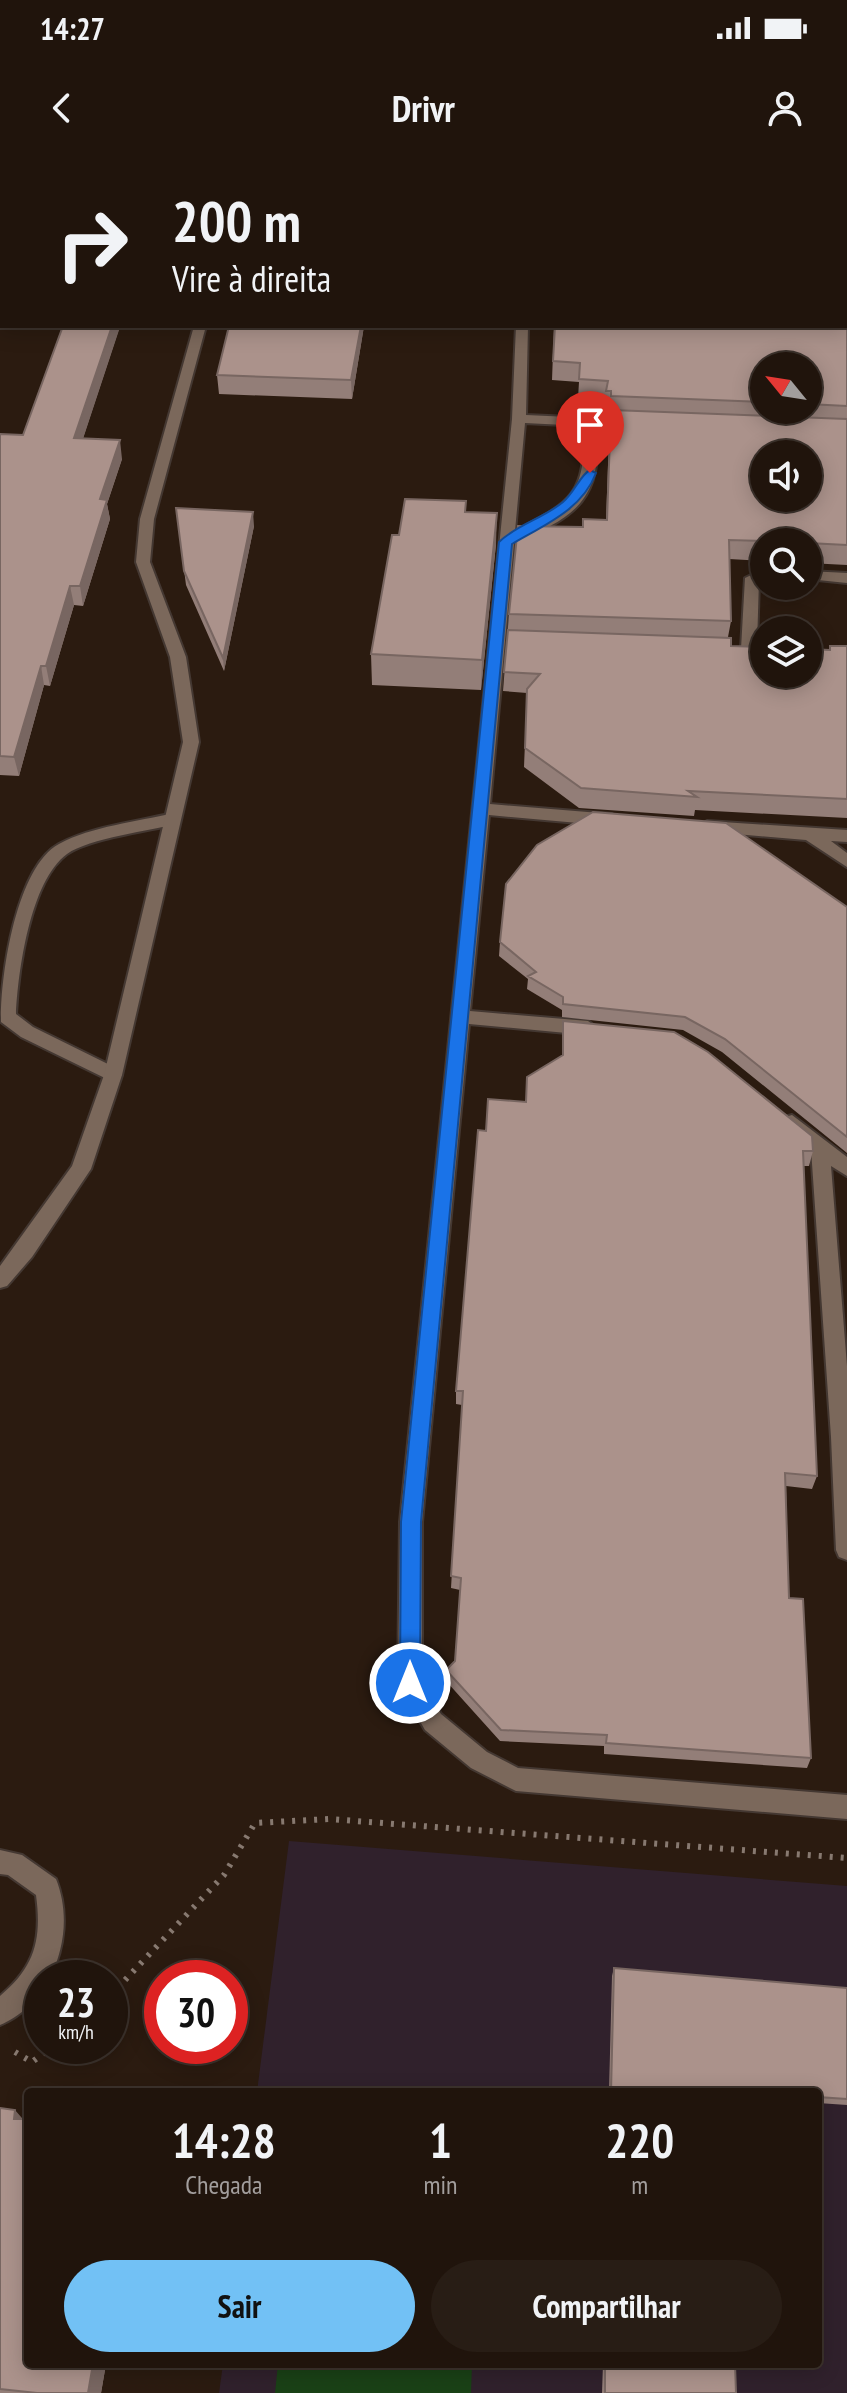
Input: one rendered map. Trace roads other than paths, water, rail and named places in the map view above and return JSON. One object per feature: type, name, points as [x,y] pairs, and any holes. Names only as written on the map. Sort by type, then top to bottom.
[{"type":"street","points":[[0,1280],[25,1251],[81,1169],[113,1075],[191,742],[188,706],[178,657],[143,562],[147,519],[199,328]]},
{"type":"street","points":[[522,328],[519,419],[505,542],[504,642],[460,1017],[411,1522],[410,1683],[433,1722],[479,1760],[516,1779],[847,1807]]},
{"type":"street","points":[[519,419],[651,425]]},
{"type":"street","points":[[505,542],[552,517],[583,491],[590,473],[591,423]]},
{"type":"street","points":[[822,576],[847,578]]},
{"type":"street","points":[[749,649],[751,600]]},
{"type":"street","points":[[482,809],[622,821]]},
{"type":"street","points":[[113,1075],[27,1032],[7,1017],[7,996],[32,893],[52,859],[62,849],[173,819]]},
{"type":"street","points":[[685,826],[847,836]]},
{"type":"street","points":[[810,835],[847,861]]},
{"type":"street","points":[[460,1017],[613,1030]]},
{"type":"street","points":[[778,1110],[847,1168]]},
{"type":"street","points":[[820,1145],[845,1438],[847,1550]]},
{"type":"street","points":[[0,1862],[13,1864],[47,1888],[54,1928],[45,1965],[20,1997],[0,2012]]}]
